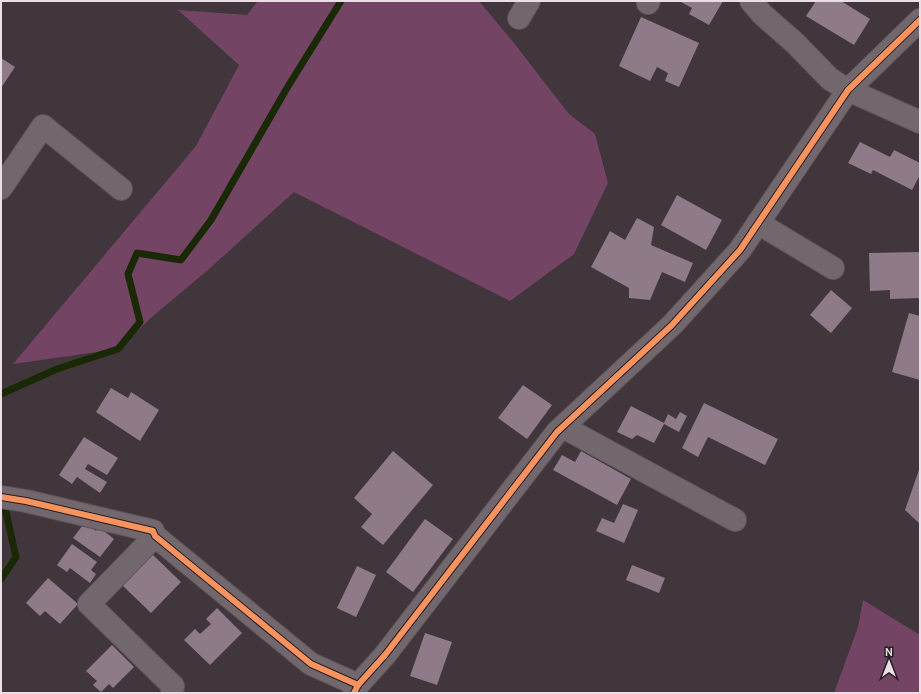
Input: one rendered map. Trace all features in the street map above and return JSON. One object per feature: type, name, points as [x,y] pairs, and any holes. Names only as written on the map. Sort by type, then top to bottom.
[{"type":"street","points":[[751,1],[762,14],[830,79],[848,90],[920,122]]},
{"type":"street","points":[[1,497],[26,501],[153,530],[155,536],[311,664],[356,689],[385,655],[557,432],[672,325],[740,250],[848,90],[920,20]]},
{"type":"street","points":[[1,188],[43,126],[121,189]]},
{"type":"street","points":[[758,224],[833,268]]},
{"type":"street","points":[[563,427],[735,520]]},
{"type":"street","points":[[155,536],[89,604],[172,686],[172,693]]},
{"type":"shaded area","points":[[258,1],[479,1],[514,43],[569,114],[595,134],[608,183],[574,254],[510,301],[294,192],[208,270],[153,316],[118,349],[13,364],[196,146],[239,65],[178,10],[247,15]]},
{"type":"shaded area","points":[[863,600],[920,635],[920,693],[834,693],[858,627]]},
{"type":"building","points":[[679,1],[723,1],[709,25],[689,14],[692,8]]},
{"type":"building","points":[[816,1],[841,1],[870,19],[854,45],[806,16]]},
{"type":"building","points":[[641,17],[699,43],[679,87],[665,81],[668,73],[657,67],[650,81],[619,66]]},
{"type":"building","points":[[1,58],[15,67],[1,88]]},
{"type":"building","points":[[860,142],[890,157],[894,150],[920,163],[920,175],[912,190],[873,170],[871,174],[848,163]]},
{"type":"building","points":[[677,195],[722,220],[706,250],[661,225]]},
{"type":"building","points":[[637,218],[654,227],[651,245],[693,263],[685,282],[662,272],[650,300],[629,298],[629,288],[591,267],[610,231],[625,240]]},
{"type":"building","points":[[919,252],[920,298],[890,299],[890,290],[870,291],[869,253]]},
{"type":"building","points":[[831,290],[852,308],[831,333],[810,315]]},
{"type":"building","points":[[909,313],[920,316],[920,380],[892,372]]},
{"type":"building","points":[[523,385],[552,405],[527,439],[498,418]]},
{"type":"building","points":[[111,388],[128,398],[131,392],[159,410],[140,441],[96,412]]},
{"type":"building","points":[[704,403],[778,439],[765,465],[708,437],[698,457],[682,448]]},
{"type":"building","points":[[631,406],[664,423],[668,414],[676,419],[680,412],[687,416],[679,432],[664,424],[654,443],[637,435],[632,439],[617,432]]},
{"type":"building","points":[[84,437],[118,458],[107,475],[88,464],[85,469],[107,482],[100,493],[77,477],[72,484],[59,475]]},
{"type":"building","points":[[393,451],[433,485],[383,545],[361,527],[372,514],[354,498]]},
{"type":"building","points":[[581,451],[631,479],[617,505],[553,470],[562,455],[575,462]]},
{"type":"building","points":[[920,467],[920,524],[905,510]]},
{"type":"building","points":[[623,504],[638,510],[624,543],[596,531],[602,518],[614,523]]},
{"type":"building","points":[[425,519],[453,539],[413,592],[386,572]]},
{"type":"building","points":[[85,522],[96,531],[99,527],[114,539],[100,557],[73,538]]},
{"type":"building","points":[[72,544],[97,562],[91,570],[96,574],[90,583],[70,568],[67,572],[57,565]]},
{"type":"building","points":[[152,554],[181,582],[151,613],[122,585]]},
{"type":"building","points":[[632,565],[665,578],[659,593],[626,580]]},
{"type":"building","points":[[357,566],[376,575],[356,617],[337,608]]},
{"type":"building","points":[[48,578],[78,604],[60,624],[45,611],[40,616],[26,603]]},
{"type":"building","points":[[217,608],[242,633],[210,665],[184,640],[195,629],[200,634],[211,624],[206,619]]},
{"type":"building","points":[[425,633],[452,642],[437,685],[410,676]]},
{"type":"building","points":[[112,645],[134,667],[113,688],[109,684],[101,692],[93,685],[97,681],[86,671]]},
{"type":"waterway","points":[[1,394],[57,369],[118,349],[140,322],[128,274],[137,253],[181,260],[211,220],[287,88],[341,1]]},
{"type":"waterway","points":[[1,579],[16,557],[3,499]]},
{"type":"cycle path","points":[[354,693],[358,685],[385,655],[557,432],[672,325],[740,250],[848,90],[920,20]]},
{"type":"cycle path","points":[[1,497],[26,501],[153,531],[155,536],[311,664],[358,685]]}]
